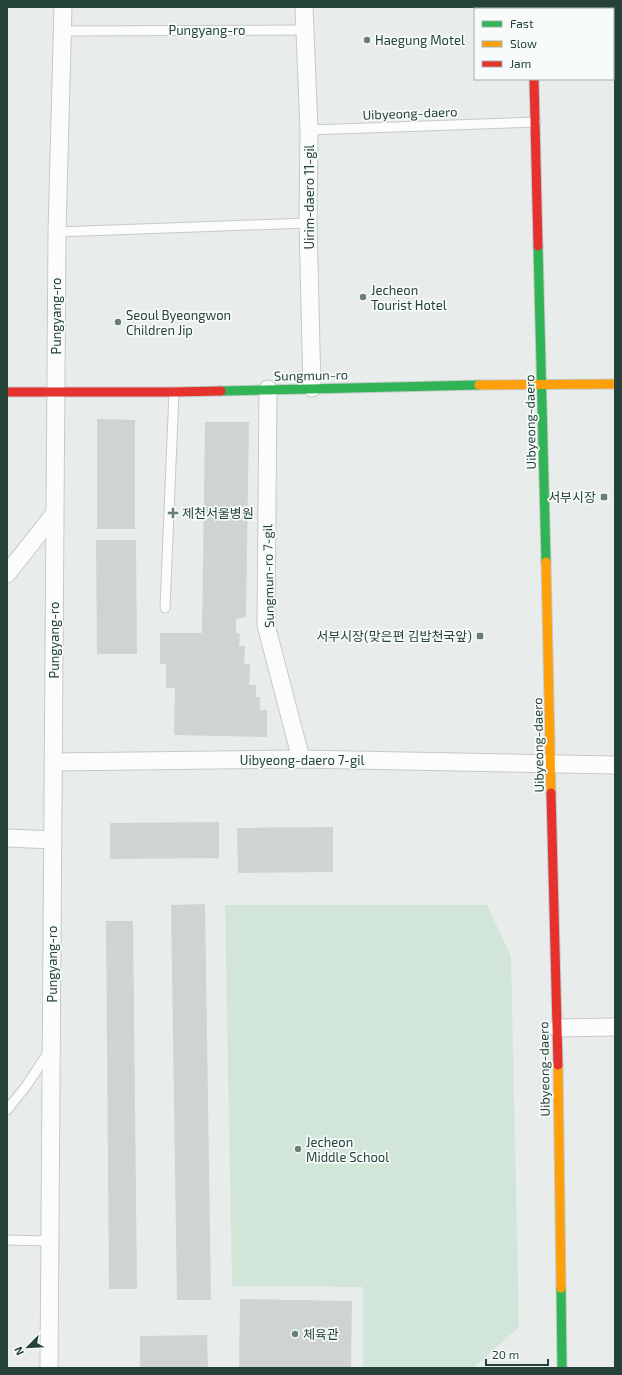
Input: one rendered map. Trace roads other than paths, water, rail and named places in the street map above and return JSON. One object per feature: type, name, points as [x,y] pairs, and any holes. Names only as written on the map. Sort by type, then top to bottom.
[{"type":"street","name":"Pungyang-ro","points":[[49,1368],[54,762],[55,391],[62,7]]},
{"type":"street","name":"Uirim-daero 11-gil","points":[[304,7],[309,130],[308,223],[312,388]]},
{"type":"street","name":"Uibyeong-daero","points":[[534,80],[557,1028],[562,1368]]},
{"type":"street","name":"Sungmun-ro","points":[[7,392],[174,392],[312,388],[615,384]]},
{"type":"street","name":"Sungmun-ro 7-gil","points":[[268,389],[266,625],[301,759]]},
{"type":"street","points":[[7,574],[55,513]]},
{"type":"street","name":"Uibyeong-daero 7-gil","points":[[54,762],[301,759],[615,765]]},
{"type":"street","points":[[7,838],[53,840]]},
{"type":"street","points":[[557,1028],[615,1027]]},
{"type":"lane","name":"Pungyang-ro","points":[[62,31],[304,30]]},
{"type":"lane","name":"Uibyeong-daero","points":[[309,130],[536,122]]},
{"type":"lane","points":[[57,232],[308,223]]},
{"type":"lane","points":[[165,608],[174,392]]},
{"type":"lane","points":[[7,1110],[27,1085],[52,1047]]},
{"type":"lane","points":[[7,1240],[50,1241]]},
{"type":"place","name":"Haegung Motel","points":[[367,40]]},
{"type":"place","name":"Jecheon Tourist Hotel","points":[[363,297]]},
{"type":"place","name":"Seoul Byeongwon Children Jip","points":[[118,322]]},
{"type":"place","name":"서부시장","points":[[604,497]]},
{"type":"place","name":"제천서울병원","points":[[173,513]]},
{"type":"place","name":"서부시장(맞은편 김밥천국앞)","points":[[480,636]]},
{"type":"place","name":"Jecheon Middle School","points":[[298,1149]]},
{"type":"place","name":"체육관","points":[[295,1334]]}]
